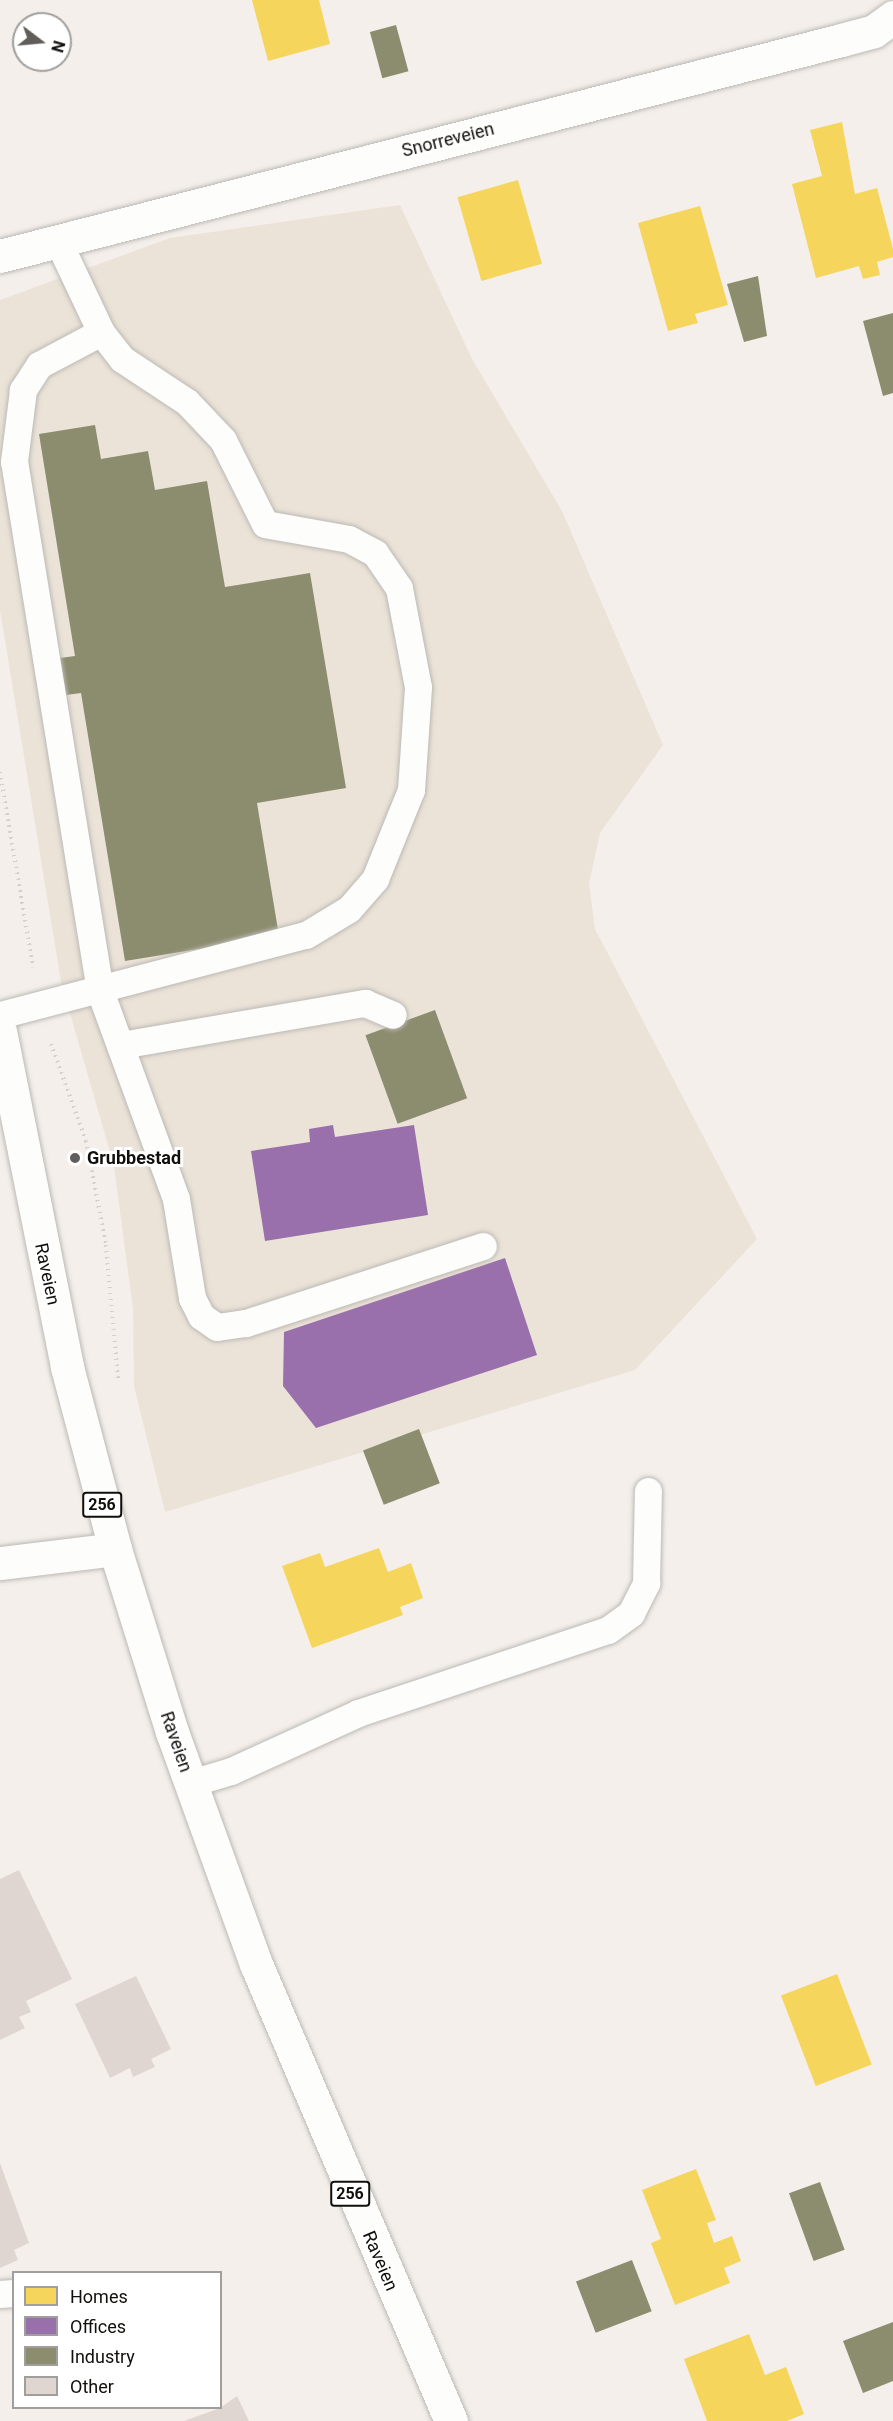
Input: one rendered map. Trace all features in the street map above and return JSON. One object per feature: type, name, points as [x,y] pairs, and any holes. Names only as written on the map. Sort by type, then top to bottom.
[{"type":"main road","name":"Snorreveien","points":[[0,256],[841,40],[874,31],[893,17]]},
{"type":"main road","name":"Raveien","points":[[0,1031],[67,1367],[114,1549],[191,1783],[325,2133],[451,2421]]},
{"type":"main road","points":[[0,1563],[114,1549]]},
{"type":"lane","points":[[0,1015],[41,1007],[306,935],[349,909],[375,879],[411,790],[418,687],[399,588],[375,554],[318,530],[265,524],[223,440],[187,402],[122,359],[101,332],[58,241]]},
{"type":"lane","points":[[101,332],[39,365],[18,408],[14,461],[100,991],[176,1199],[192,1298],[201,1316],[217,1327],[246,1323],[483,1246]]},
{"type":"lane","points":[[121,1045],[365,1003],[393,1015]]},
{"type":"lane","points":[[191,1783],[231,1771],[358,1713],[608,1630],[631,1612],[646,1583],[648,1491]]},
{"type":"path","points":[[0,772],[41,1007],[86,1141],[106,1245],[118,1384]]},
{"type":"shaded area","points":[[400,205],[472,359],[562,511],[663,745],[600,833],[589,883],[595,929],[757,1239],[635,1370],[165,1512],[134,1386],[133,1309],[114,1166],[61,982],[0,610],[0,300],[170,238]]},
{"type":"building: Homes","points":[[252,0],[319,0],[330,44],[268,61]]},
{"type":"building: Homes","points":[[842,122],[855,194],[877,188],[893,249],[893,257],[877,262],[880,275],[863,279],[859,266],[816,278],[792,184],[822,176],[810,130]]},
{"type":"building: Homes","points":[[518,180],[542,264],[481,281],[457,197]]},
{"type":"building: Homes","points":[[700,206],[728,305],[695,314],[698,323],[668,331],[638,223]]},
{"type":"building: Homes","points":[[379,1548],[388,1572],[411,1563],[423,1598],[400,1607],[403,1615],[312,1648],[282,1566],[320,1553],[325,1567]]},
{"type":"building: Homes","points":[[837,1974],[872,2065],[816,2086],[781,1996]]},
{"type":"building: Homes","points":[[696,2169],[716,2220],[707,2223],[714,2243],[732,2236],[741,2261],[724,2268],[730,2283],[675,2305],[651,2243],[661,2239],[642,2190]]},
{"type":"building: Homes","points":[[749,2334],[765,2375],[786,2367],[804,2414],[787,2421],[707,2421],[684,2359]]},
{"type":"building: Offices","points":[[333,1125],[335,1137],[414,1125],[428,1215],[265,1241],[251,1151],[310,1142],[309,1129]]},
{"type":"building: Offices","points":[[505,1258],[537,1355],[316,1428],[283,1386],[284,1332]]},
{"type":"building: Industry","points":[[396,25],[408,71],[382,78],[370,32]]},
{"type":"building: Industry","points":[[758,276],[767,336],[744,342],[727,284]]},
{"type":"building: Industry","points":[[893,313],[893,393],[883,396],[863,321]]},
{"type":"building: Industry","points":[[95,425],[101,459],[148,451],[155,490],[207,481],[225,587],[310,573],[346,788],[257,803],[279,936],[125,961],[81,693],[66,695],[60,658],[75,656],[39,434]]},
{"type":"building: Industry","points":[[435,1010],[467,1098],[398,1124],[365,1035]]},
{"type":"building: Industry","points":[[419,1429],[440,1483],[384,1505],[363,1451]]},
{"type":"building: Industry","points":[[820,2182],[845,2250],[814,2261],[789,2193]]},
{"type":"building: Industry","points":[[632,2260],[652,2311],[596,2333],[576,2282]]},
{"type":"building: Industry","points":[[893,2322],[893,2381],[863,2393],[843,2341]]},
{"type":"building: Other","points":[[19,1870],[72,1979],[26,2001],[31,2012],[19,2017],[25,2028],[0,2040],[0,1879]]},
{"type":"building: Other","points":[[136,1976],[171,2049],[151,2059],[155,2067],[133,2077],[130,2068],[110,2078],[75,2004]]},
{"type":"building: Other","points":[[0,2163],[29,2243],[14,2250],[18,2260],[0,2268]]},
{"type":"building: Other","points":[[237,2396],[249,2421],[184,2421],[222,2409],[222,2407]]},
{"type":"place","name":"Grubbestad","points":[[75,1158]]}]
